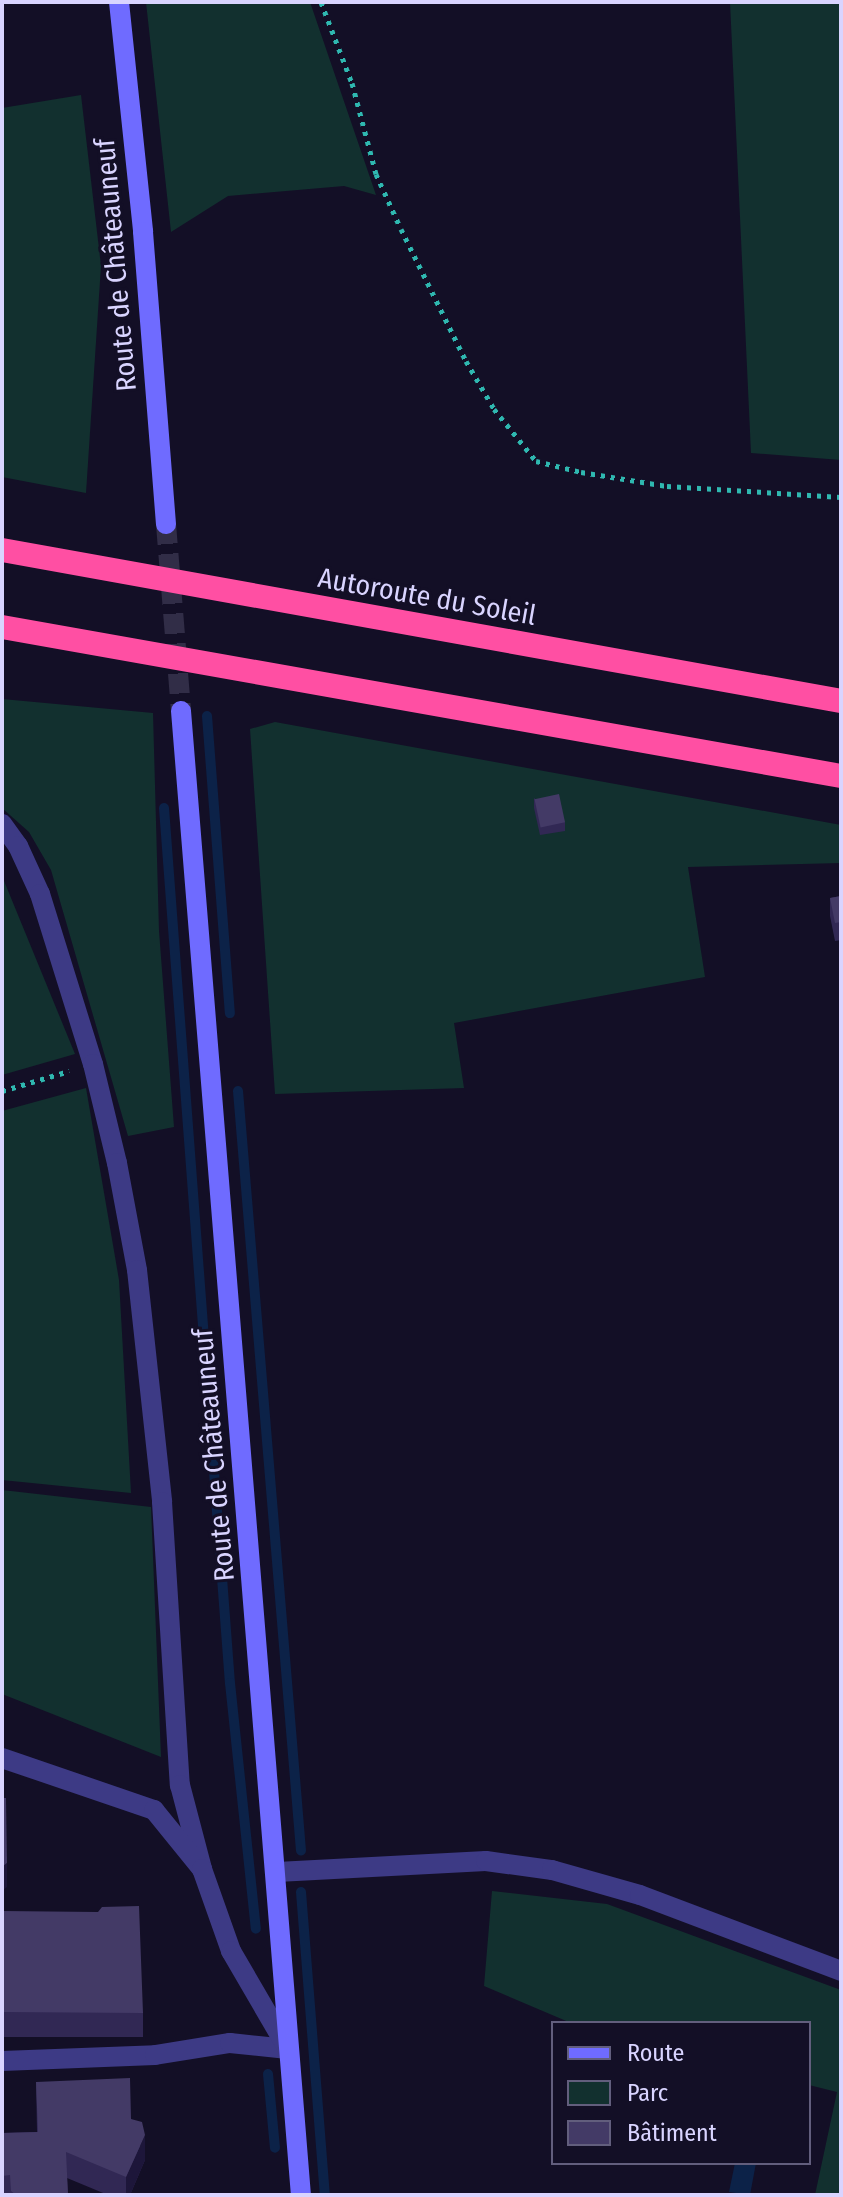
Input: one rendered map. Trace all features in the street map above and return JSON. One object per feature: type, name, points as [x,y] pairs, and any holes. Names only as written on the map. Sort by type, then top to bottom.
[{"type":"highway","name":"Autoroute du Soleil","points":[[2,550],[841,701]]},
{"type":"highway","points":[[2,627],[841,776]]},
{"type":"main road","name":"Route de Châteauneuf","points":[[119,2],[143,232],[166,524]]},
{"type":"main road","name":"Route de Châteauneuf","points":[[181,711],[301,2195]]},
{"type":"street","points":[[2,824],[18,846],[40,894],[93,1064],[117,1163],[137,1270],[162,1502],[180,1785],[202,1869],[231,1951],[288,2049]]},
{"type":"street","points":[[6,1762],[154,1810],[202,1869]]},
{"type":"street","points":[[277,1872],[486,1861],[552,1870],[640,1895],[841,1971]]},
{"type":"street","points":[[2,2061],[155,2055],[230,2043],[288,2049]]},
{"type":"path","points":[[321,2],[352,83],[376,174],[401,229],[466,361],[494,409],[536,461],[667,486],[841,497]]},
{"type":"path","points":[[2,1091],[93,1064]]},
{"type":"green space","points":[[146,2],[310,2],[376,195],[344,186],[228,196],[171,232]]},
{"type":"green space","points":[[730,2],[841,2],[841,460],[751,453]]},
{"type":"green space","points":[[81,95],[101,266],[86,493],[2,477],[2,108]]},
{"type":"green space","points":[[2,699],[153,713],[159,931],[174,1127],[128,1136],[51,870],[29,832],[2,808]]},
{"type":"green space","points":[[275,722],[841,825],[841,863],[688,867],[705,977],[454,1023],[464,1088],[275,1094],[250,729]]},
{"type":"green space","points":[[2,876],[75,1054],[2,1075]]},
{"type":"green space","points":[[86,1088],[119,1280],[131,1493],[2,1480],[2,1111]]},
{"type":"green space","points":[[2,1490],[151,1507],[161,1757],[2,1694]]},
{"type":"green space","points":[[492,1891],[607,1904],[841,1990],[841,2195],[815,2195],[837,2092],[811,2086],[811,2021],[566,2021],[484,1986]]},
{"type":"water","points":[[735,2165],[756,2165],[750,2195],[729,2192]]},
{"type":"building","points":[[559,794],[565,822],[541,828],[535,799]]},
{"type":"building","points":[[841,896],[841,922],[835,923],[830,898]]},
{"type":"building","points":[[2,1798],[6,1798],[7,1863],[2,1867]]},
{"type":"building","points":[[139,1906],[143,2013],[2,2012],[2,1911],[98,1912],[102,1907]]},
{"type":"building","points":[[130,2078],[131,2119],[142,2122],[145,2135],[126,2177],[66,2152],[68,2195],[16,2195],[11,2191],[10,2175],[2,2176],[2,2133],[38,2132],[36,2082]]},
{"type":"waterway","points":[[207,716],[230,1013]]},
{"type":"waterway","points":[[164,808],[230,1683],[256,1929]]},
{"type":"waterway","points":[[238,1091],[301,1850]]},
{"type":"waterway","points":[[301,1892],[325,2195]]},
{"type":"waterway","points":[[268,2074],[275,2148]]},
{"type":"tunnel","points":[[166,524],[181,711]]}]
